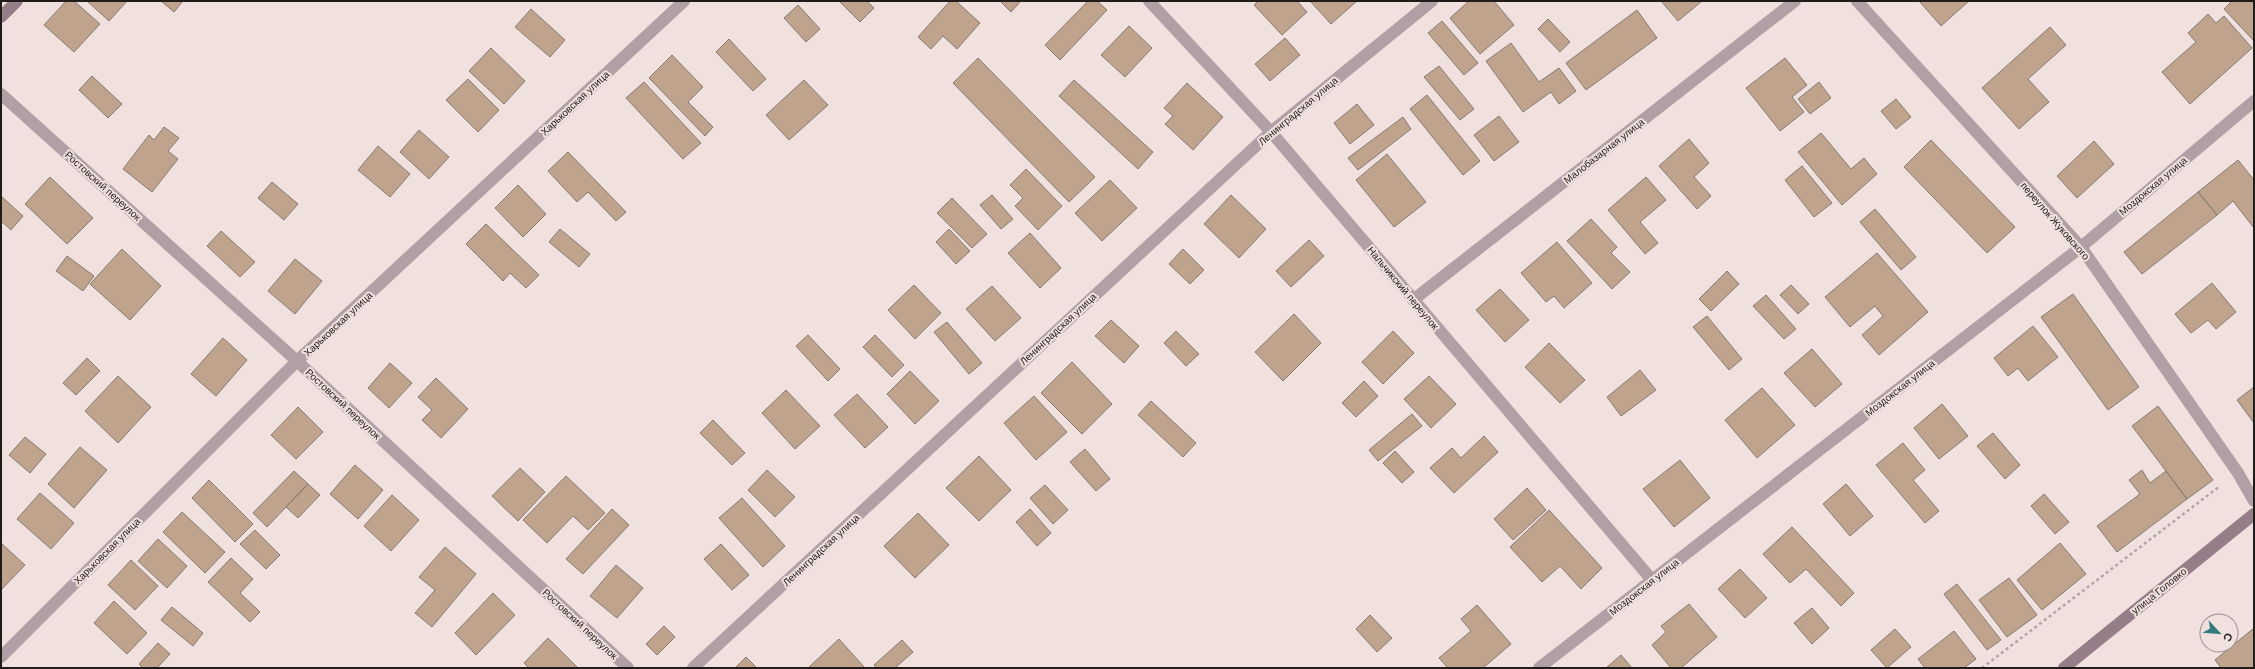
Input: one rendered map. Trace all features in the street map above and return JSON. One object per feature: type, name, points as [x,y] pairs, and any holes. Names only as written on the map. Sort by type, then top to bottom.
[{"type":"main road","points":[[1,17],[17,1]]},
{"type":"main road","name":"улица Головко","points":[[2064,668],[2254,514]]},
{"type":"street","name":"Харьковская улица","points":[[1,657],[297,362],[684,1]]},
{"type":"street","name":"Нальчикский переулок","points":[[1149,1],[1271,132],[1652,580]]},
{"type":"street","name":"Ленинградская улица","points":[[693,668],[1271,132],[1432,1]]},
{"type":"street","name":"Малобазарная улица","points":[[1413,300],[1795,1]]},
{"type":"street","name":"переулок Жуковского","points":[[1857,1],[2081,247],[2238,472],[2254,501]]},
{"type":"street","name":"Ростовский переулок","points":[[1,94],[297,362],[628,668]]},
{"type":"street","name":"Моздокская улица","points":[[1540,668],[2081,247],[2254,101]]},
{"type":"path","points":[[1982,668],[2238,472]]},
{"type":"building","points":[[66,1],[74,1],[100,24],[74,52],[44,25]]},
{"type":"building","points":[[87,1],[127,1],[109,21]]},
{"type":"building","points":[[161,1],[183,1],[174,12]]},
{"type":"building","points":[[839,1],[867,1],[874,8],[860,22]]},
{"type":"building","points":[[950,1],[956,1],[980,23],[957,49],[943,36],[931,49],[918,37]]},
{"type":"building","points":[[1000,1],[1021,1],[1011,12]]},
{"type":"building","points":[[1088,1],[1097,1],[1107,10],[1060,60],[1045,45]]},
{"type":"building","points":[[1258,1],[1297,1],[1307,12],[1282,35],[1254,5]]},
{"type":"building","points":[[1310,1],[1357,1],[1331,24]]},
{"type":"building","points":[[1469,1],[1494,1],[1514,25],[1480,54],[1450,18]]},
{"type":"building","points":[[1661,1],[1702,1],[1678,21]]},
{"type":"building","points":[[1919,1],[1969,1],[1941,26]]},
{"type":"building","points":[[2232,1],[2254,1],[2254,41],[2224,9]]},
{"type":"building","points":[[798,5],[820,29],[806,42],[784,18]]},
{"type":"building","points":[[531,9],[565,40],[550,57],[515,27]]},
{"type":"building","points":[[1637,10],[1657,38],[1586,90],[1566,63]]},
{"type":"building","points":[[2208,14],[2216,23],[2224,16],[2252,48],[2190,104],[2162,72],[2196,42],[2188,33]]},
{"type":"building","points":[[1548,19],[1570,42],[1560,52],[1538,29]]},
{"type":"building","points":[[1442,21],[1478,63],[1464,75],[1428,33]]},
{"type":"building","points":[[1129,26],[1152,48],[1125,77],[1101,55]]},
{"type":"building","points":[[2050,27],[2066,45],[2028,79],[2049,102],[2019,129],[1982,88]]},
{"type":"building","points":[[1285,38],[1300,55],[1270,81],[1255,64]]},
{"type":"building","points":[[729,39],[766,79],[753,91],[716,52]]},
{"type":"building","points":[[1511,43],[1539,82],[1559,68],[1576,91],[1559,104],[1551,92],[1523,112],[1486,61]]},
{"type":"building","points":[[491,48],[525,81],[504,104],[469,71]]},
{"type":"building","points":[[672,55],[703,87],[688,102],[713,127],[705,136],[649,78]]},
{"type":"building","points":[[978,58],[1095,177],[1069,202],[953,83]]},
{"type":"building","points":[[1785,58],[1807,85],[1792,97],[1804,112],[1780,131],[1746,88]]},
{"type":"building","points":[[1439,66],[1474,109],[1460,120],[1424,77]]},
{"type":"building","points":[[92,76],[122,104],[108,118],[79,90]]},
{"type":"building","points":[[468,79],[499,110],[478,132],[446,100]]},
{"type":"building","points":[[804,80],[828,105],[789,140],[766,115]]},
{"type":"building","points":[[1074,80],[1153,152],[1138,169],[1059,96]]},
{"type":"building","points":[[644,82],[701,143],[683,159],[626,98]]},
{"type":"building","points":[[1819,82],[1831,98],[1810,114],[1798,99]]},
{"type":"building","points":[[1187,83],[1223,117],[1193,150],[1165,124],[1173,116],[1164,108]]},
{"type":"building","points":[[1427,95],[1480,161],[1463,175],[1410,109]]},
{"type":"building","points":[[1896,99],[1911,117],[1896,129],[1881,111]]},
{"type":"building","points":[[1357,104],[1374,125],[1350,144],[1334,123]]},
{"type":"building","points":[[1499,116],[1519,142],[1494,161],[1474,135]]},
{"type":"building","points":[[1403,117],[1411,129],[1358,170],[1348,158]]},
{"type":"building","points":[[164,127],[179,138],[168,151],[178,159],[152,192],[123,169],[149,135],[154,140]]},
{"type":"building","points":[[419,130],[449,157],[429,179],[400,152]]},
{"type":"building","points":[[1821,133],[1851,169],[1864,158],[1877,174],[1842,205],[1798,152]]},
{"type":"building","points":[[1689,139],[1709,163],[1694,177],[1711,196],[1697,209],[1659,166]]},
{"type":"building","points":[[1931,140],[2015,227],[1987,253],[1904,167]]},
{"type":"building","points":[[2094,141],[2114,164],[2077,198],[2057,176]]},
{"type":"building","points":[[378,146],[410,174],[390,197],[358,170]]},
{"type":"building","points":[[568,152],[626,212],[616,221],[588,192],[577,202],[548,171]]},
{"type":"building","points":[[1387,154],[1426,202],[1394,227],[1356,180]]},
{"type":"building","points":[[2238,160],[2254,180],[2254,228],[2233,201],[2217,215],[2198,192]]},
{"type":"building","points":[[1802,166],[1832,203],[1814,217],[1785,180]]},
{"type":"building","points":[[1026,169],[1062,206],[1038,230],[1015,206],[1023,198],[1010,185]]},
{"type":"building","points":[[50,177],[93,218],[67,244],[25,204]]},
{"type":"building","points":[[1646,177],[1666,200],[1640,222],[1658,243],[1645,254],[1608,210]]},
{"type":"building","points":[[1110,180],[1137,208],[1102,241],[1075,213]]},
{"type":"building","points":[[272,182],[298,204],[284,220],[258,198]]},
{"type":"building","points":[[518,185],[546,214],[523,237],[495,208]]},
{"type":"building","points":[[2198,192],[2217,215],[2142,274],[2124,252]]},
{"type":"building","points":[[992,195],[1013,219],[1001,229],[980,205]]},
{"type":"building","points":[[1231,195],[1266,229],[1239,258],[1204,224]]},
{"type":"building","points":[[1,196],[23,216],[11,230],[1,221]]},
{"type":"building","points":[[952,198],[987,234],[972,248],[937,213]]},
{"type":"building","points":[[1875,209],[1916,257],[1901,270],[1860,222]]},
{"type":"building","points":[[1591,219],[1617,247],[1611,253],[1630,272],[1612,289],[1567,241]]},
{"type":"building","points":[[486,224],[539,275],[526,288],[510,273],[503,281],[466,244]]},
{"type":"building","points":[[560,229],[590,254],[579,267],[549,242]]},
{"type":"building","points":[[949,229],[970,251],[956,264],[936,242]]},
{"type":"building","points":[[221,231],[255,262],[240,277],[207,246]]},
{"type":"building","points":[[1030,233],[1061,268],[1040,288],[1008,253]]},
{"type":"building","points":[[1309,240],[1324,256],[1291,287],[1276,271]]},
{"type":"building","points":[[1557,242],[1592,283],[1564,308],[1554,296],[1546,302],[1521,273]]},
{"type":"building","points":[[122,249],[161,286],[130,320],[90,284]]},
{"type":"building","points":[[1183,249],[1204,270],[1190,284],[1169,264]]},
{"type":"building","points":[[1877,253],[1928,312],[1879,355],[1862,335],[1883,316],[1875,306],[1850,327],[1825,297]]},
{"type":"building","points":[[67,256],[94,276],[83,291],[56,271]]},
{"type":"building","points":[[295,259],[322,281],[295,314],[268,291]]},
{"type":"building","points":[[1727,271],[1739,284],[1711,311],[1699,299]]},
{"type":"building","points":[[2212,283],[2236,312],[2216,329],[2208,320],[2191,333],[2175,314]]},
{"type":"building","points":[[914,285],[941,313],[915,339],[888,310]]},
{"type":"building","points":[[1791,285],[1809,304],[1798,314],[1780,295]]},
{"type":"building","points":[[992,286],[1021,318],[995,341],[966,309]]},
{"type":"building","points":[[1500,289],[1529,320],[1505,342],[1476,310]]},
{"type":"building","points":[[2073,294],[2139,387],[2108,410],[2041,317]]},
{"type":"building","points":[[1766,295],[1796,329],[1784,339],[1753,306]]},
{"type":"building","points":[[1294,314],[1321,343],[1283,381],[1255,352]]},
{"type":"building","points":[[1707,316],[1742,359],[1729,370],[1693,327]]},
{"type":"building","points":[[1111,320],[1139,346],[1124,363],[1095,336]]},
{"type":"building","points":[[947,322],[982,363],[969,374],[934,332]]},
{"type":"building","points":[[2033,326],[2058,357],[2028,381],[2018,368],[2008,376],[1994,358]]},
{"type":"building","points":[[1176,331],[1199,354],[1186,366],[1164,343]]},
{"type":"building","points":[[1393,331],[1414,353],[1383,384],[1362,362]]},
{"type":"building","points":[[808,335],[840,369],[828,381],[796,346]]},
{"type":"building","points":[[875,335],[904,365],[892,377],[863,347]]},
{"type":"building","points":[[223,338],[247,360],[216,396],[191,374]]},
{"type":"building","points":[[1549,343],[1585,380],[1560,403],[1525,367]]},
{"type":"building","points":[[1812,349],[1842,384],[1815,407],[1784,373]]},
{"type":"building","points":[[87,358],[100,371],[76,395],[63,383]]},
{"type":"building","points":[[1072,362],[1112,404],[1082,434],[1041,393]]},
{"type":"building","points":[[390,363],[412,383],[389,408],[368,388]]},
{"type":"building","points":[[1640,370],[1656,390],[1621,416],[1607,397]]},
{"type":"building","points":[[910,371],[939,401],[915,424],[887,394]]},
{"type":"building","points":[[118,376],[151,407],[118,443],[85,411]]},
{"type":"building","points":[[1429,376],[1456,404],[1431,428],[1404,399]]},
{"type":"building","points":[[436,378],[468,409],[441,438],[422,420],[432,410],[418,397]]},
{"type":"building","points":[[1364,381],[1378,396],[1356,417],[1342,403]]},
{"type":"building","points":[[2254,387],[2254,423],[2237,400]]},
{"type":"building","points":[[1762,388],[1795,425],[1757,458],[1725,420]]},
{"type":"building","points":[[786,390],[820,426],[795,449],[762,413]]},
{"type":"building","points":[[857,394],[888,427],[865,448],[834,415]]},
{"type":"building","points":[[1034,396],[1067,432],[1036,460],[1004,423]]},
{"type":"building","points":[[1151,401],[1196,443],[1183,457],[1138,415]]},
{"type":"building","points":[[1942,404],[1968,436],[1939,459],[1914,428]]},
{"type":"building","points":[[2158,406],[2213,480],[2187,499],[2132,426]]},
{"type":"building","points":[[298,407],[323,432],[296,459],[271,435]]},
{"type":"building","points":[[1412,414],[1422,426],[1378,461],[1369,450]]},
{"type":"building","points":[[713,420],[745,453],[732,465],[700,433]]},
{"type":"building","points":[[1993,433],[2020,465],[2005,479],[1977,446]]},
{"type":"building","points":[[1484,436],[1498,452],[1454,493],[1430,468],[1452,448],[1461,458]]},
{"type":"building","points":[[25,437],[46,454],[30,473],[9,455]]},
{"type":"building","points":[[1903,443],[1925,470],[1913,480],[1939,511],[1925,523],[1876,465]]},
{"type":"building","points":[[80,447],[107,470],[74,508],[48,484]]},
{"type":"building","points":[[1085,449],[1110,479],[1096,491],[1070,462]]},
{"type":"building","points":[[1395,451],[1414,472],[1402,483],[1383,463]]},
{"type":"building","points":[[979,456],[1011,490],[979,521],[946,488]]},
{"type":"building","points":[[1680,460],[1710,498],[1674,527],[1643,489]]},
{"type":"building","points":[[355,465],[383,490],[358,519],[330,494]]},
{"type":"building","points":[[520,468],[545,492],[518,521],[492,496]]},
{"type":"building","points":[[767,470],[795,497],[775,517],[748,490]]},
{"type":"building","points":[[2142,470],[2150,483],[2166,471],[2187,499],[2117,552],[2097,526],[2140,494],[2129,480]]},
{"type":"building","points":[[294,471],[308,484],[267,527],[253,513]]},
{"type":"building","points":[[566,476],[605,513],[588,530],[573,516],[547,543],[523,520]]},
{"type":"building","points":[[209,480],[253,524],[235,542],[192,498]]},
{"type":"building","points":[[308,484],[320,495],[298,518],[286,507]]},
{"type":"building","points":[[1846,484],[1873,516],[1850,536],[1823,504]]},
{"type":"building","points":[[1045,485],[1068,510],[1053,524],[1030,498]]},
{"type":"building","points":[[1527,488],[1546,510],[1513,540],[1494,519]]},
{"type":"building","points":[[40,493],[74,523],[51,549],[17,519]]},
{"type":"building","points":[[2044,494],[2069,522],[2055,534],[2031,506]]},
{"type":"building","points":[[392,495],[419,520],[391,551],[364,526]]},
{"type":"building","points":[[742,498],[785,546],[763,567],[719,518]]},
{"type":"building","points":[[612,509],[629,525],[583,574],[566,559]]},
{"type":"building","points":[[1030,509],[1051,533],[1037,546],[1016,522]]},
{"type":"building","points":[[1549,510],[1602,568],[1581,589],[1560,566],[1542,582],[1510,547]]},
{"type":"building","points":[[182,512],[225,552],[205,573],[163,532]]},
{"type":"building","points":[[918,513],[949,545],[915,578],[884,546]]},
{"type":"building","points":[[1792,527],[1854,593],[1841,606],[1806,569],[1790,583],[1763,554]]},
{"type":"building","points":[[255,530],[280,555],[266,569],[240,544]]},
{"type":"building","points":[[158,539],[187,566],[167,588],[138,561]]},
{"type":"building","points":[[1,543],[25,565],[1,590]]},
{"type":"building","points":[[2060,543],[2086,574],[2042,610],[2017,580]]},
{"type":"building","points":[[721,544],[749,575],[732,590],[704,559]]},
{"type":"building","points":[[445,547],[476,574],[432,627],[415,613],[435,590],[419,577]]},
{"type":"building","points":[[231,558],[253,579],[240,593],[260,612],[250,622],[208,582]]},
{"type":"building","points":[[131,560],[158,586],[135,610],[108,585]]},
{"type":"building","points":[[616,565],[643,588],[617,618],[590,596]]},
{"type":"building","points":[[1740,569],[1767,598],[1745,618],[1718,589]]},
{"type":"building","points":[[2009,578],[2037,615],[2007,637],[1979,600]]},
{"type":"building","points":[[1957,584],[2001,640],[1987,650],[1944,594]]},
{"type":"building","points":[[493,593],[515,615],[476,655],[455,633]]},
{"type":"building","points":[[114,601],[147,633],[127,654],[94,623]]},
{"type":"building","points":[[1689,604],[1717,637],[1681,668],[1671,668],[1652,645],[1666,632],[1661,626]]},
{"type":"building","points":[[1477,605],[1511,644],[1483,668],[1448,668],[1439,658],[1471,631],[1461,619]]},
{"type":"building","points":[[172,607],[203,633],[193,646],[161,620]]},
{"type":"building","points":[[1812,608],[1829,628],[1812,644],[1794,623]]},
{"type":"building","points":[[1370,615],[1392,638],[1377,652],[1356,629]]},
{"type":"building","points":[[664,626],[675,637],[657,655],[646,644]]},
{"type":"building","points":[[2254,628],[2254,668],[2221,668],[2215,660],[2224,653],[2239,653],[2239,640]]},
{"type":"building","points":[[1895,629],[1911,647],[1887,668],[1871,650]]},
{"type":"building","points":[[1954,631],[1976,659],[1964,668],[1925,668],[1918,659]]},
{"type":"building","points":[[548,638],[578,668],[529,668],[524,663]]},
{"type":"building","points":[[839,639],[865,668],[808,668]]},
{"type":"building","points":[[902,640],[913,652],[895,668],[877,668],[874,665]]},
{"type":"building","points":[[158,643],[170,654],[157,668],[143,668],[139,664]]},
{"type":"building","points":[[1621,655],[1632,668],[1606,668]]},
{"type":"building","points":[[746,657],[757,668],[735,668]]}]
